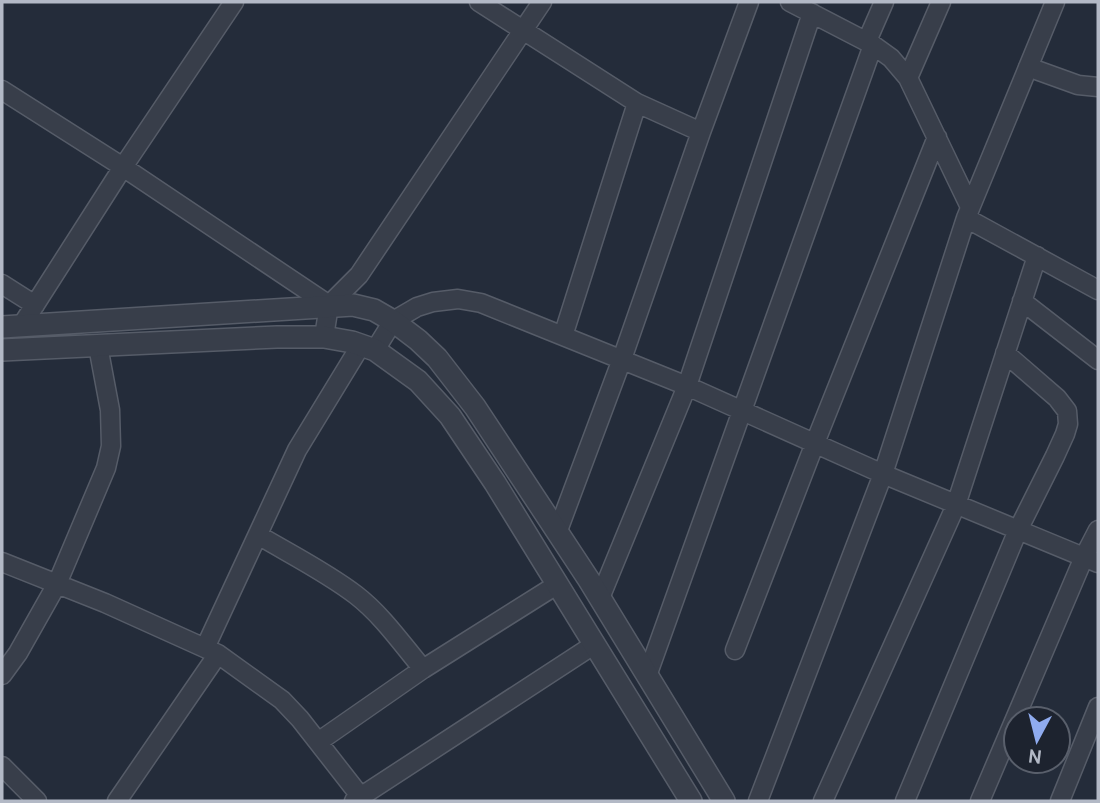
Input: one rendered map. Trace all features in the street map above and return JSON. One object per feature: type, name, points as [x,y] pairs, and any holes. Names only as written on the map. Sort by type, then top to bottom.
[{"type":"street","points":[[12,326],[35,305],[233,2]]},
{"type":"street","points":[[479,2],[637,103],[701,132]]},
{"type":"street","points":[[324,337],[329,305],[359,275],[542,2]]},
{"type":"street","points":[[557,533],[749,2]]},
{"type":"street","points":[[790,2],[870,43],[891,58],[908,78],[937,137],[968,212],[1037,256],[1098,290]]},
{"type":"street","points":[[647,676],[884,2]]},
{"type":"street","points":[[908,78],[941,2]]},
{"type":"street","points":[[758,801],[883,474],[968,212],[1055,2]]},
{"type":"street","points":[[600,598],[687,386],[812,13]]},
{"type":"street","points":[[1028,67],[1078,85],[1098,87]]},
{"type":"street","points":[[2,90],[123,167],[329,305]]},
{"type":"street","points":[[563,336],[637,103]]},
{"type":"street","points":[[735,650],[937,137]]},
{"type":"street","points":[[823,801],[956,505],[1037,256]]},
{"type":"street","points":[[2,284],[35,305]]},
{"type":"street","points":[[117,801],[211,651],[258,535],[297,450],[368,348],[393,321],[417,307],[433,302],[458,299],[481,303],[687,386],[883,474],[1091,560]]},
{"type":"street","points":[[1022,301],[1098,360]]},
{"type":"street","points":[[12,326],[329,305],[353,305],[374,310],[393,321],[437,358],[475,407],[600,598],[724,801]]},
{"type":"street","points":[[2,351],[277,337],[324,337],[368,348],[418,381],[450,416],[495,483],[691,801]]},
{"type":"street","points":[[2,675],[18,653],[57,584],[106,468],[111,446],[110,410],[97,346]]},
{"type":"street","points":[[905,801],[1018,530],[1068,424],[1067,411],[1057,398],[1005,353]]},
{"type":"street","points":[[980,801],[1091,560],[1098,530]]},
{"type":"street","points":[[258,535],[357,596],[423,669]]},
{"type":"street","points":[[2,562],[105,603],[211,651],[282,700],[318,742],[360,800],[594,644]]},
{"type":"street","points":[[318,742],[423,669],[558,584]]},
{"type":"street","points":[[1060,801],[1098,707]]},
{"type":"street","points":[[2,766],[37,801]]}]
